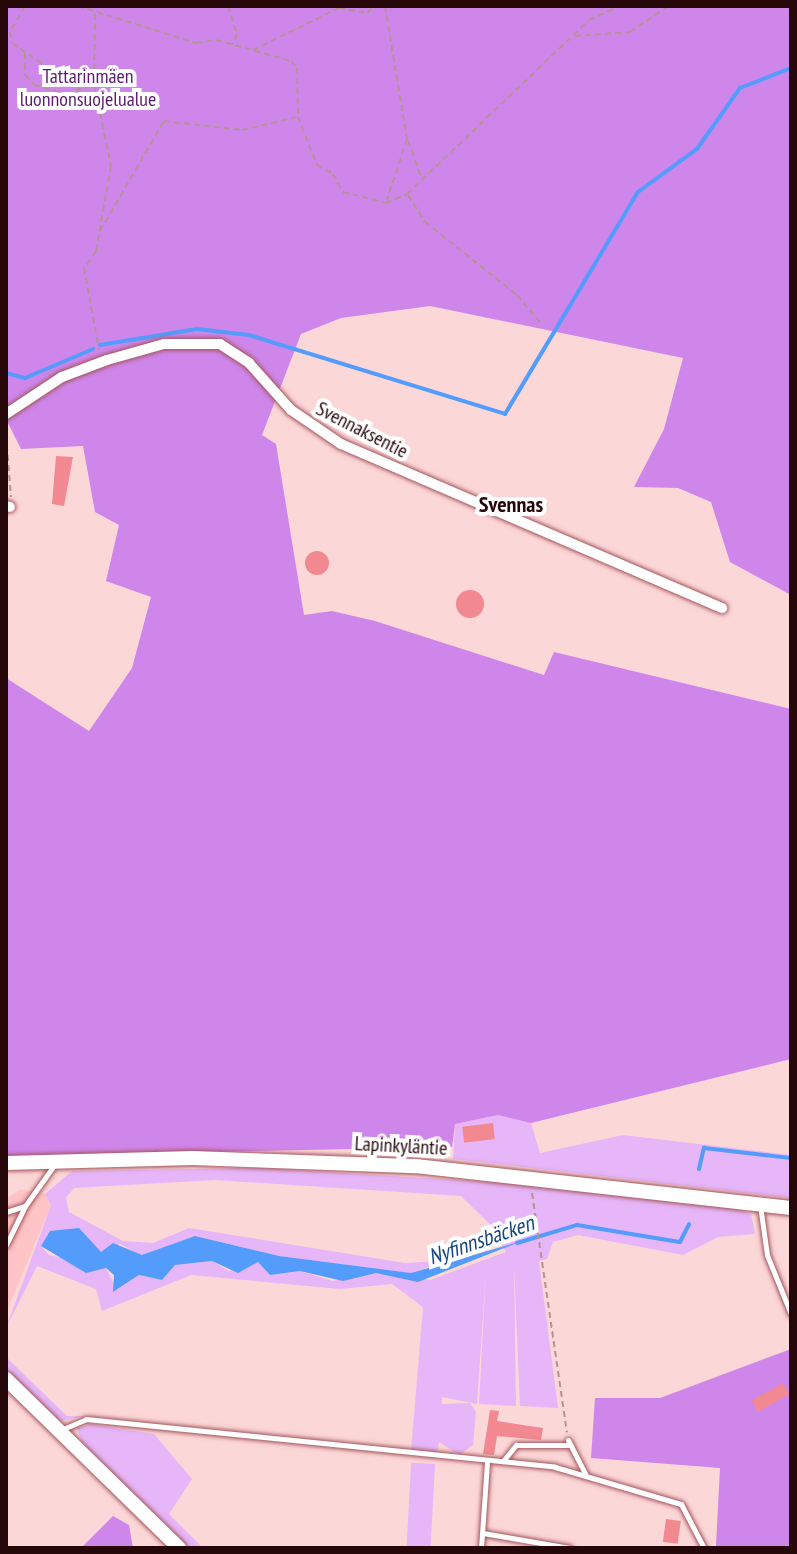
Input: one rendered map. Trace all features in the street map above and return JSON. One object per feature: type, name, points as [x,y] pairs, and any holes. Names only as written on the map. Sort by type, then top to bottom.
[{"type":"main road","name":"Lapinkyläntie","points":[[6,1163],[240,1159],[533,1176],[791,1208]]},
{"type":"main road","points":[[6,1379],[179,1548]]},
{"type":"street","name":"Svennaksentie","points":[[6,414],[62,377],[107,360],[164,344],[220,344],[249,363],[291,410],[341,444],[722,608]]},
{"type":"lane","points":[[6,1245],[25,1206],[57,1161]]},
{"type":"lane","points":[[760,1203],[767,1255],[791,1314]]},
{"type":"lane","points":[[6,1212],[25,1206]]},
{"type":"lane","points":[[59,1432],[86,1419],[585,1474],[681,1504],[704,1548]]},
{"type":"lane","points":[[502,1463],[516,1445],[569,1442],[585,1474]]},
{"type":"lane","points":[[481,1548],[487,1463]]},
{"type":"lane","points":[[483,1533],[570,1548]]},
{"type":"path","points":[[25,6],[10,32],[25,53],[72,77],[80,89]]},
{"type":"path","points":[[78,6],[296,65],[298,117],[317,165],[333,174],[343,192],[386,203],[407,194],[573,36],[621,6]]},
{"type":"path","points":[[228,6],[237,34],[232,47]]},
{"type":"path","points":[[252,51],[339,8],[367,13],[374,6]]},
{"type":"path","points":[[385,6],[407,139],[421,178]]},
{"type":"path","points":[[573,36],[630,32],[669,6]]},
{"type":"path","points":[[95,13],[94,84],[111,166],[99,232]]},
{"type":"path","points":[[25,53],[25,75],[34,85],[66,94],[94,84]]},
{"type":"path","points":[[107,360],[96,346],[84,268],[99,232],[164,121],[242,130],[298,117]]},
{"type":"path","points":[[386,203],[407,139]]},
{"type":"path","points":[[407,194],[425,222],[517,295],[541,324]]},
{"type":"path","points":[[6,435],[8,506]]},
{"type":"path","points":[[533,1176],[536,1226],[569,1442]]},
{"type":"shaded area","points":[[498,1115],[531,1123],[540,1153],[623,1135],[791,1155],[791,1198],[453,1159],[455,1124]]},
{"type":"shaded area","points":[[261,1168],[537,1185],[734,1208],[751,1214],[755,1234],[718,1237],[683,1255],[578,1235],[553,1242],[547,1259],[539,1261],[558,1408],[520,1406],[514,1265],[516,1406],[479,1404],[486,1271],[477,1404],[442,1397],[442,1404],[470,1403],[476,1412],[473,1445],[459,1455],[439,1442],[437,1453],[411,1451],[423,1307],[392,1284],[340,1289],[191,1275],[102,1311],[96,1289],[37,1266],[6,1328],[51,1205],[45,1194],[72,1171]],"holes":[[[215,1180],[461,1196],[497,1231],[478,1233],[442,1261],[405,1263],[189,1228],[153,1243],[123,1241],[69,1212],[66,1198],[74,1188]],[[50,1231],[101,1252],[120,1244],[142,1256],[195,1236],[279,1256],[411,1273],[500,1243],[506,1252],[430,1280],[376,1273],[333,1281],[300,1271],[270,1275],[258,1262],[229,1271],[212,1261],[175,1265],[162,1280],[139,1275],[117,1290],[106,1268],[49,1255],[41,1246]]]},
{"type":"shaded area","points":[[21,1189],[45,1194],[51,1205],[6,1313],[6,1199]]},
{"type":"shaded area","points":[[6,1357],[67,1416],[85,1416],[60,1421],[6,1370]]},
{"type":"shaded area","points":[[91,1424],[154,1434],[192,1479],[169,1514],[203,1548],[189,1548],[83,1445],[77,1428]]},
{"type":"shaded area","points":[[411,1463],[435,1464],[431,1548],[407,1547]]},
{"type":"green space","name":"Tattarinmäen luonnonsuojelualue","points":[[6,6],[791,6],[791,595],[730,562],[711,502],[678,488],[634,487],[664,429],[683,358],[430,306],[341,318],[301,334],[262,435],[276,444],[304,615],[332,611],[375,621],[544,675],[554,652],[791,709],[791,1059],[531,1123],[498,1115],[455,1124],[452,1147],[6,1156],[6,678],[89,731],[132,668],[151,597],[106,581],[119,525],[95,512],[83,446],[21,449],[7,421]]},
{"type":"green space","points":[[791,1349],[791,1548],[716,1546],[720,1468],[591,1458],[595,1398],[660,1398]]},
{"type":"green space","points":[[113,1516],[129,1525],[133,1548],[81,1548]]},
{"type":"water","points":[[79,1228],[101,1252],[113,1243],[142,1255],[195,1236],[279,1256],[411,1273],[522,1241],[418,1282],[376,1273],[343,1281],[300,1271],[270,1275],[258,1262],[238,1273],[212,1261],[175,1265],[162,1280],[139,1275],[113,1292],[114,1275],[106,1268],[86,1273],[41,1246],[50,1231]]},
{"type":"building","points":[[56,456],[73,457],[64,506],[52,504]]},
{"type":"building","points":[[317,551],[326,554],[329,563],[326,572],[317,575],[308,572],[305,563],[308,554]]},
{"type":"building","points":[[470,590],[480,594],[484,604],[480,614],[470,618],[460,614],[456,604],[460,594]]},
{"type":"building","points":[[493,1123],[495,1139],[464,1143],[462,1127]]},
{"type":"building","points":[[783,1383],[789,1394],[758,1412],[752,1400]]},
{"type":"building","points":[[490,1410],[499,1411],[497,1421],[543,1428],[541,1440],[497,1436],[494,1455],[483,1454]]},
{"type":"building","points":[[666,1519],[681,1521],[678,1544],[663,1542]]},
{"type":"waterway","points":[[100,345],[197,329],[249,335],[505,414],[638,192],[697,149],[740,88],[791,68]]},
{"type":"waterway","points":[[6,373],[25,378],[93,349]]},
{"type":"waterway","name":"Nyfinnsbäcken","points":[[699,1169],[704,1148],[791,1158]]},
{"type":"waterway","name":"Nyfinnsbäcken","points":[[517,1243],[577,1225],[680,1242],[689,1224]]},
{"type":"district","name":"Svennas","points":[[511,505]]}]
